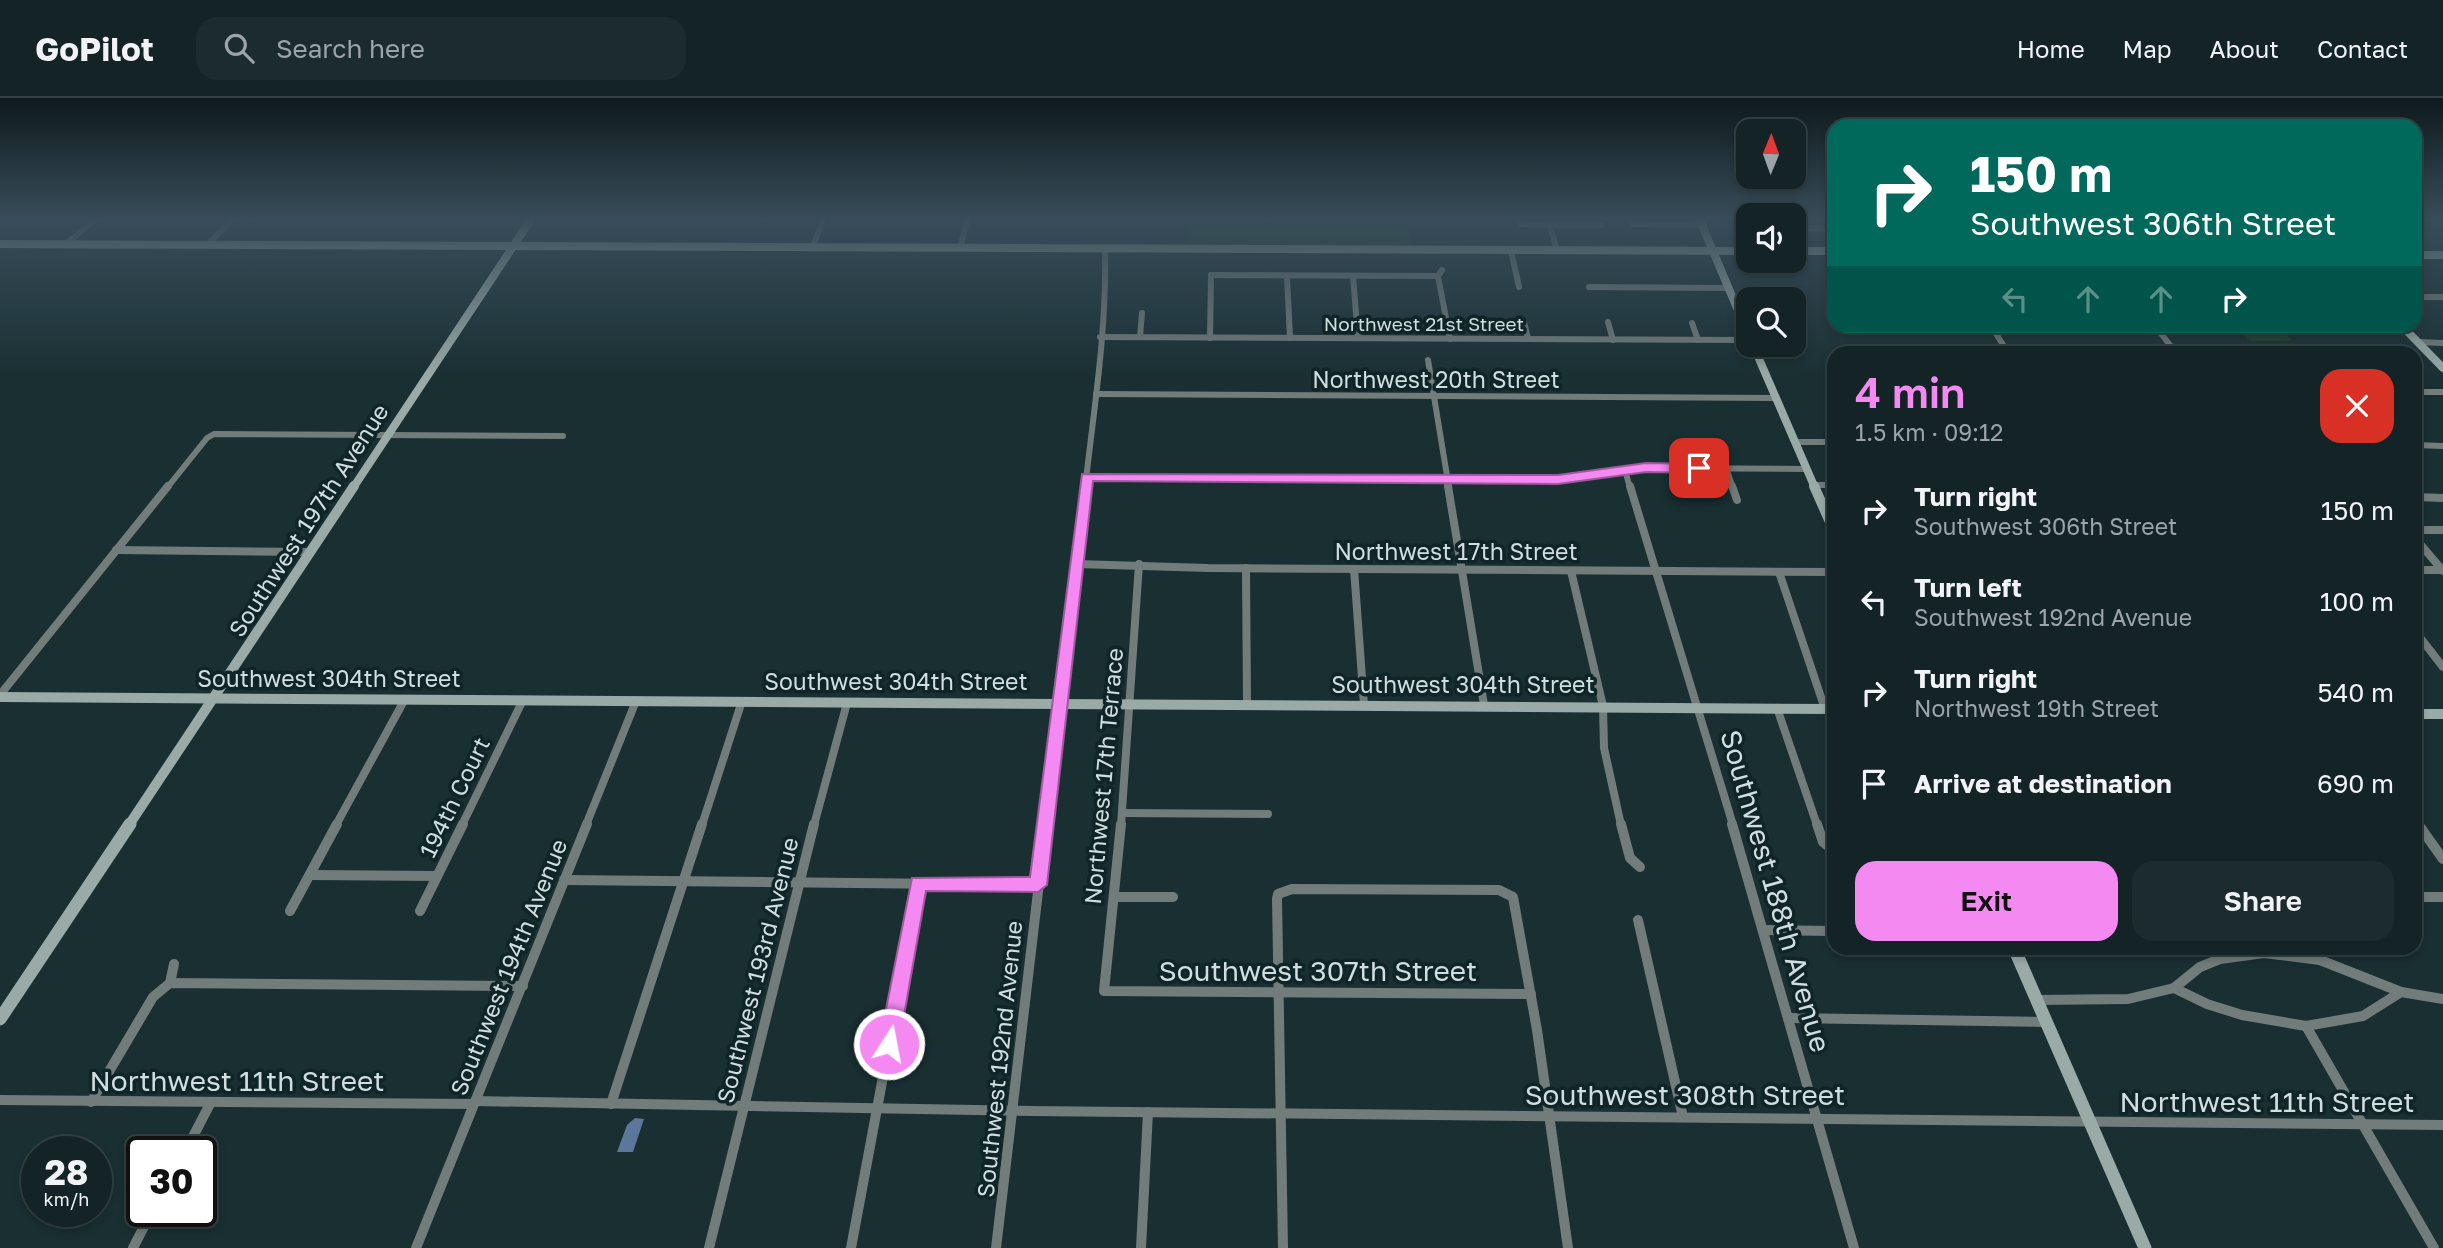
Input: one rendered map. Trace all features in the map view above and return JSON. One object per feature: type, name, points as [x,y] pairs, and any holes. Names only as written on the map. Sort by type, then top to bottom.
[{"type":"street","name":"Southwest 197th Avenue","points":[[0,1019],[497,272]]},
{"type":"street","name":"Southwest 192nd Avenue","points":[[996,1248],[1015,1111],[1038,885],[1062,703],[1096,394],[1106,272]]},
{"type":"street","points":[[1210,338],[1210,272],[1287,276],[1438,276]]},
{"type":"street","points":[[1438,276],[1442,272]]},
{"type":"street","points":[[1515,272],[1518,287]]},
{"type":"street","points":[[1722,272],[1736,302]]},
{"type":"street","points":[[1287,276],[1290,338]]},
{"type":"street","points":[[1353,276],[1358,338]]},
{"type":"street","points":[[1438,276],[1450,339]]},
{"type":"street","points":[[1589,287],[1729,288]]},
{"type":"street","points":[[2422,297],[2443,298]]},
{"type":"street","points":[[1140,337],[1142,313]]},
{"type":"street","points":[[1524,322],[1528,339]]},
{"type":"street","points":[[1608,322],[1613,340]]},
{"type":"street","points":[[1692,323],[1698,340]]},
{"type":"street","points":[[2409,333],[2422,346]]},
{"type":"street","name":"Northwest 21st Street","points":[[1100,337],[1736,340]]},
{"type":"street","points":[[2418,342],[2443,343]]},
{"type":"street","points":[[2422,346],[2443,368]]},
{"type":"street","points":[[1758,357],[1827,515]]},
{"type":"street","points":[[1428,360],[1484,705]]},
{"type":"street","points":[[2422,392],[2443,392]]},
{"type":"street","name":"Northwest 20th Street","points":[[1096,394],[1776,398]]},
{"type":"street","points":[[0,696],[207,438],[214,434],[563,436]]},
{"type":"street","points":[[1795,442],[1827,442]]},
{"type":"street","points":[[2422,446],[2443,446]]},
{"type":"street","points":[[1726,468],[1737,500]]},
{"type":"street","points":[[1087,477],[1558,480],[1625,470],[1807,469]]},
{"type":"street","name":"Southwest 188th Avenue","points":[[1625,470],[1699,708],[1854,1248]]},
{"type":"street","points":[[1814,485],[1827,485]]},
{"type":"street","points":[[2422,498],[2443,498]]},
{"type":"street","points":[[2422,530],[2443,530]]},
{"type":"street","points":[[2422,547],[2442,571]]},
{"type":"street","points":[[116,550],[310,552]]},
{"type":"street","name":"Northwest 17th Street","points":[[1077,564],[1246,568],[1827,572]]},
{"type":"street","name":"Northwest 17th Terrace","points":[[1104,991],[1122,813],[1139,564]]},
{"type":"street","points":[[1246,568],[1247,704]]},
{"type":"street","points":[[1354,569],[1364,705]]},
{"type":"street","points":[[2422,570],[2442,571]]},
{"type":"street","points":[[1571,571],[1603,706],[1604,747],[1626,846],[1630,858],[1640,867]]},
{"type":"street","points":[[1779,572],[1790,600],[1795,627],[1827,702]]},
{"type":"street","points":[[2422,640],[2443,667]]},
{"type":"street","name":"Southwest 304th Street","points":[[0,696],[1827,709]]},
{"type":"street","points":[[290,911],[405,699]]},
{"type":"street","name":"194th Court","points":[[420,911],[523,700]]},
{"type":"street","name":"Southwest 194th Avenue","points":[[416,1248],[636,701]]},
{"type":"street","points":[[611,1104],[742,701]]},
{"type":"street","name":"Southwest 193rd Avenue","points":[[709,1248],[799,883],[847,703]]},
{"type":"street","points":[[1777,708],[1823,842],[1827,845]]},
{"type":"street","points":[[2422,714],[2443,715]]},
{"type":"street","points":[[1122,813],[1268,814]]},
{"type":"street","points":[[2422,829],[2443,859]]},
{"type":"street","points":[[311,875],[438,876]]},
{"type":"street","points":[[564,880],[1038,885]]},
{"type":"street","points":[[851,1248],[919,884]]},
{"type":"street","points":[[1283,1248],[1278,894],[1292,888],[1499,890],[1510,894],[1515,902],[1531,994],[1568,1248]]},
{"type":"street","points":[[1114,897],[1173,897]]},
{"type":"street","points":[[2422,897],[2443,897]]},
{"type":"street","points":[[1638,920],[1684,1116]]},
{"type":"street","points":[[1763,930],[1827,931]]},
{"type":"street","points":[[2017,955],[2145,1248]]},
{"type":"street","points":[[2036,1000],[2128,999],[2174,988],[2200,967],[2245,955]]},
{"type":"street","points":[[2288,955],[2320,960],[2401,992],[2443,999]]},
{"type":"street","points":[[91,1102],[150,1001],[170,983],[174,964]]},
{"type":"street","points":[[170,983],[523,986]]},
{"type":"street","points":[[2174,988],[2207,1004],[2242,1014],[2306,1026],[2363,1016],[2401,992]]},
{"type":"street","name":"Southwest 307th Street","points":[[1104,991],[1531,994]]},
{"type":"street","points":[[1788,1018],[2046,1022]]},
{"type":"street","points":[[2306,1026],[2434,1248]]},
{"type":"street","name":"Northwest 11th Street","points":[[0,1100],[611,1104],[1015,1111]]},
{"type":"street","points":[[193,1136],[211,1102]]},
{"type":"street","points":[[1015,1111],[1280,1113]]},
{"type":"street","points":[[1141,1248],[1148,1112]]},
{"type":"street","name":"Southwest 308th Street","points":[[1280,1113],[2090,1121]]},
{"type":"street","name":"Northwest 11th Street","points":[[2090,1121],[2443,1125]]},
{"type":"street","points":[[133,1248],[144,1227]]},
{"type":"green space","points":[[2243,333],[2285,333],[2292,341],[2250,341]]},
{"type":"water","points":[[635,1118],[644,1119],[633,1152],[617,1152],[627,1125]]},
{"type":"route","points":[[889,1044],[919,884],[1038,885],[1087,477],[1558,480],[1646,468],[1699,468]]}]
